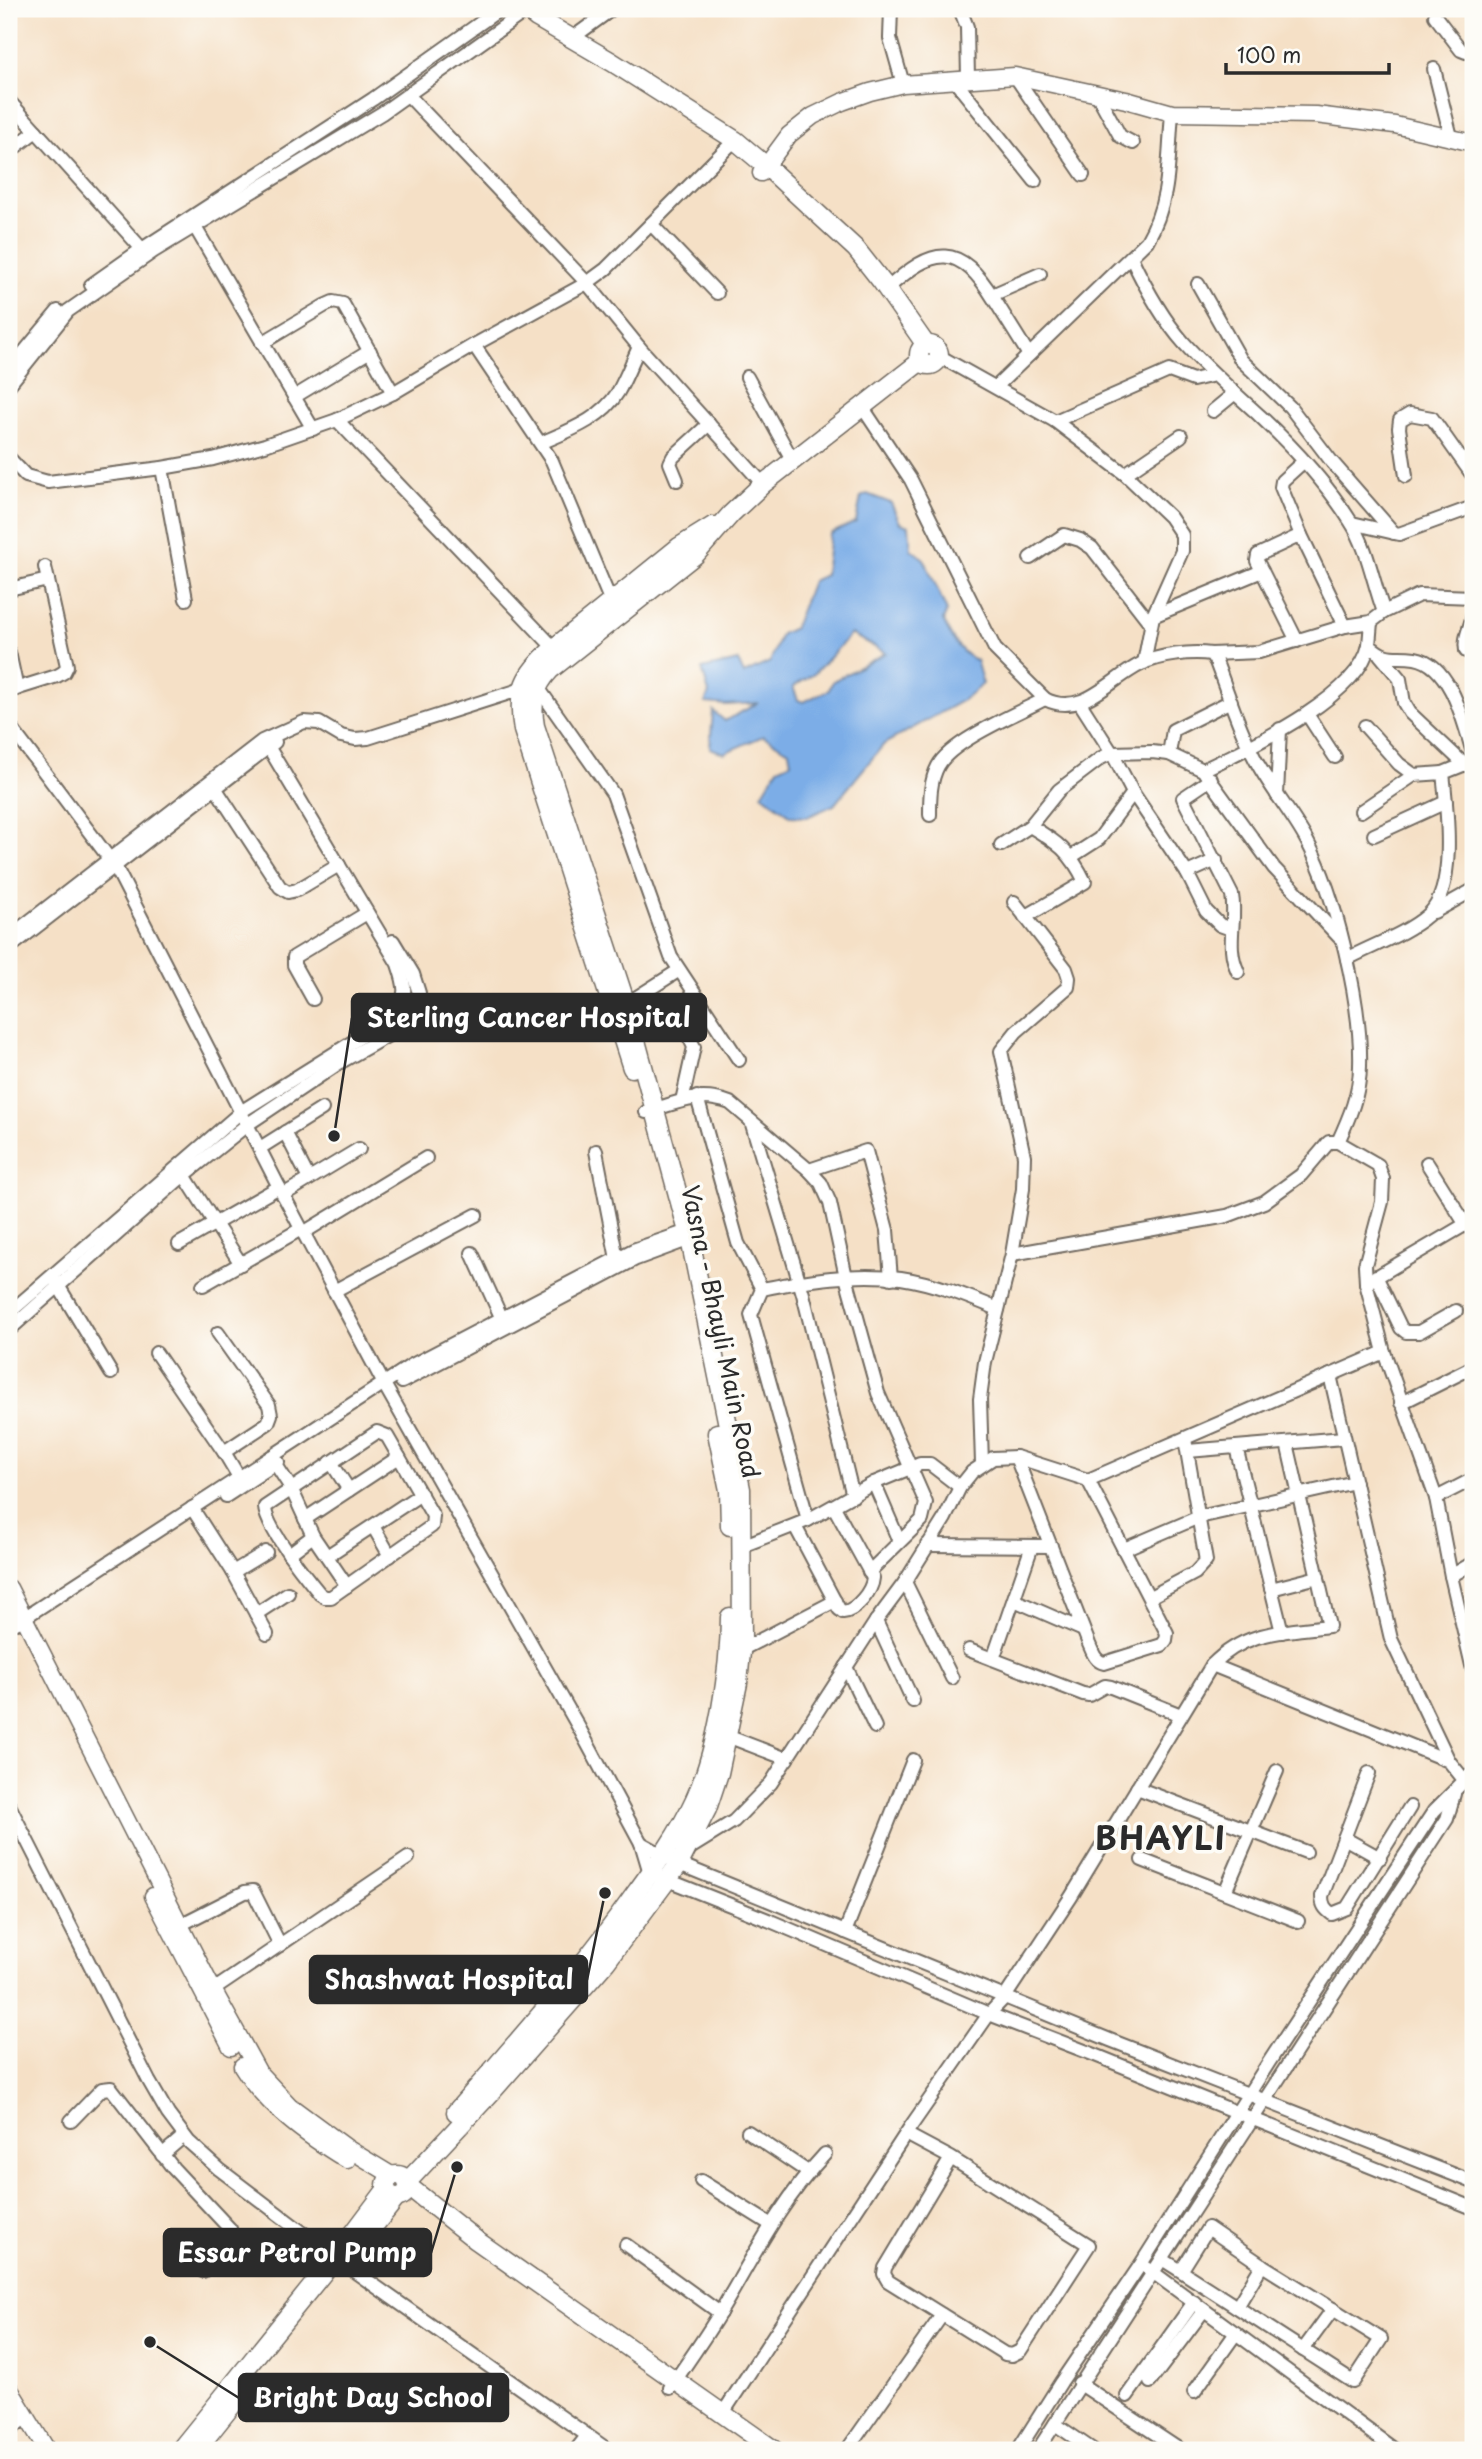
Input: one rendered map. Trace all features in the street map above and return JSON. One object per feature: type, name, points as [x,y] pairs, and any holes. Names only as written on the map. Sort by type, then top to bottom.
[{"type":"main road","points":[[522,11],[571,39],[731,144],[763,170],[856,249],[885,286],[929,354]]},
{"type":"main road","points":[[522,11],[573,53],[731,144]]},
{"type":"main road","name":"Vasna - Bhayli Main Road","points":[[529,687],[695,555],[731,514],[763,484],[929,354]]},
{"type":"main road","name":"Vasna - Bhayli Main Road","points":[[651,1110],[523,730],[519,709],[536,664],[679,547],[731,514]]},
{"type":"main road","name":"Vasna - Bhayli Main Road","points":[[196,2450],[398,2186],[659,1877],[683,1857],[707,1809],[719,1773],[738,1683],[741,1650],[741,1489],[684,1237],[626,1004],[535,726],[529,687]]},
{"type":"main road","name":"Vasna - Bhayli Main Road","points":[[659,1877],[662,1857],[696,1797],[704,1773],[719,1717],[730,1640],[729,1490],[684,1237]]},
{"type":"main road","points":[[398,2186],[673,2384],[756,2450]]},
{"type":"main road","name":"Vasna - Bhayli Main Road","points":[[180,2450],[339,2261]]},
{"type":"main road","points":[[673,2384],[723,2413],[774,2450]]},
{"type":"street","points":[[9,370],[62,305],[373,99],[500,9]]},
{"type":"street","points":[[571,39],[612,9]]},
{"type":"street","points":[[891,9],[890,38],[903,84]]},
{"type":"street","points":[[960,9],[967,27],[961,79],[1035,181]]},
{"type":"street","points":[[9,385],[68,311],[148,250],[195,227],[382,113],[522,11]]},
{"type":"street","points":[[1435,16],[1461,50],[1473,52]]},
{"type":"street","points":[[1434,69],[1451,138]]},
{"type":"street","points":[[763,170],[789,135],[813,116],[870,92],[903,84],[1015,76],[1180,113],[1316,115],[1395,125],[1473,143]]},
{"type":"street","points":[[1015,76],[1083,175]]},
{"type":"street","points":[[1097,94],[1120,136],[1133,143]]},
{"type":"street","points":[[408,95],[587,283],[639,347],[763,484]]},
{"type":"street","points":[[9,101],[148,250]]},
{"type":"street","points":[[997,386],[1147,240],[1158,222],[1164,204],[1168,162],[1180,113]]},
{"type":"street","points":[[9,152],[36,131]]},
{"type":"street","points":[[9,458],[26,476],[48,482],[213,459],[337,421],[393,393],[587,283],[606,269],[731,144]]},
{"type":"street","points":[[651,224],[717,293]]},
{"type":"street","points":[[195,227],[313,429]]},
{"type":"street","points":[[885,286],[918,264],[938,257],[954,257],[968,264],[982,279],[1029,355]]},
{"type":"street","points":[[1131,257],[1164,316],[1183,342],[1304,461],[1352,523],[1384,612]]},
{"type":"street","points":[[992,295],[1040,274]]},
{"type":"street","points":[[1198,284],[1226,338],[1241,360],[1290,407],[1332,462],[1394,533]]},
{"type":"street","points":[[262,343],[333,302],[343,304],[393,393]]},
{"type":"street","points":[[474,345],[541,443],[559,476],[611,602]]},
{"type":"street","points":[[541,443],[572,429],[603,410],[617,394],[639,347]]},
{"type":"street","points":[[294,397],[370,351]]},
{"type":"street","points":[[929,354],[997,386],[1055,421],[1125,474],[1170,517],[1182,535],[1182,551],[1152,620],[1144,663]]},
{"type":"street","points":[[1055,421],[1169,371],[1193,380],[1215,375]]},
{"type":"street","points":[[747,377],[793,461]]},
{"type":"street","points":[[1213,411],[1235,393]]},
{"type":"street","points":[[863,408],[911,480],[995,649],[1045,699],[1055,704],[1080,703],[1144,663],[1179,655],[1259,652],[1345,626],[1371,622],[1419,594],[1473,597]]},
{"type":"street","points":[[1406,476],[1399,428],[1400,420],[1410,414],[1432,418],[1473,476]]},
{"type":"street","points":[[337,421],[554,648]]},
{"type":"street","points":[[677,480],[670,463],[673,457],[709,424]]},
{"type":"street","points":[[1125,474],[1181,436]]},
{"type":"street","points":[[1304,461],[1282,481],[1281,487],[1345,626]]},
{"type":"street","points":[[162,468],[186,599]]},
{"type":"street","points":[[1352,523],[1405,533],[1473,507]]},
{"type":"street","points":[[1030,558],[1064,535],[1080,540],[1098,555],[1152,620]]},
{"type":"street","points":[[1297,641],[1257,561],[1258,555],[1301,535]]},
{"type":"street","points":[[1152,620],[1262,571]]},
{"type":"street","points":[[9,589],[47,574],[67,666],[64,672],[57,676],[13,690],[9,652]]},
{"type":"street","points":[[1466,651],[1465,639],[1472,623],[1473,612]]},
{"type":"street","points":[[1238,972],[1231,958],[1234,907],[1231,895],[1184,798],[1207,774],[1307,714],[1357,673],[1367,655],[1371,622]]},
{"type":"street","points":[[1365,726],[1399,764],[1414,775],[1420,777],[1443,773],[1469,763],[1410,713],[1404,703],[1400,679],[1369,645]]},
{"type":"street","points":[[1211,654],[1249,747],[1312,850],[1347,958],[1358,1030],[1360,1068],[1356,1098],[1343,1145]]},
{"type":"street","points":[[1380,655],[1426,660],[1436,668],[1459,707],[1473,753]]},
{"type":"street","points":[[9,948],[112,861],[262,741],[304,722],[319,723],[341,736],[368,738],[529,687],[613,794],[671,957],[739,1060]]},
{"type":"street","points":[[930,815],[931,782],[945,756],[970,738],[1045,699]]},
{"type":"street","points":[[1169,754],[1173,730],[1231,701]]},
{"type":"street","points":[[1080,703],[1112,753],[1133,793],[1187,873],[1206,911],[1220,925],[1231,929]]},
{"type":"street","points":[[1307,714],[1335,757]]},
{"type":"street","points":[[9,724],[112,861],[334,1292],[578,1726],[659,1877],[989,2014],[1473,2208]]},
{"type":"street","points":[[9,937],[216,789],[269,748],[288,729]]},
{"type":"street","points":[[1277,796],[1280,729]]},
{"type":"street","points":[[9,1330],[55,1282],[242,1111],[394,1016],[401,1006],[406,994],[398,964],[269,748]]},
{"type":"street","points":[[1001,845],[1030,826],[1059,790],[1101,758],[1112,753],[1169,754],[1207,774],[1274,868],[1342,940]]},
{"type":"street","points":[[1427,915],[1443,894],[1447,860],[1443,773]]},
{"type":"street","points":[[1361,811],[1414,775]]},
{"type":"street","points":[[216,789],[280,887],[288,892],[297,890],[339,865]]},
{"type":"street","points":[[1071,857],[1099,839],[1133,793]]},
{"type":"street","points":[[1374,835],[1446,802]]},
{"type":"street","points":[[1025,918],[1085,882],[1077,864],[1059,844],[1030,826]]},
{"type":"street","points":[[9,1312],[55,1282],[248,1124],[340,1063],[394,1032],[411,1018],[417,1007],[419,993],[413,974],[326,843]]},
{"type":"street","points":[[1187,873],[1216,860]]},
{"type":"street","points":[[1347,958],[1473,890]]},
{"type":"street","points":[[982,1464],[980,1399],[1012,1254],[1023,1189],[1024,1156],[1001,1052],[1016,1032],[1068,987],[1069,978],[1066,969],[1014,902]]},
{"type":"street","points":[[313,999],[294,965],[294,957],[368,913]]},
{"type":"street","points":[[626,1004],[678,971]]},
{"type":"street","points":[[672,1002],[694,1047],[682,1101]]},
{"type":"street","points":[[651,1110],[697,1097],[716,1098],[730,1103],[821,1183],[830,1203],[845,1277],[878,1393],[926,1503],[922,1520],[869,1572]]},
{"type":"street","points":[[697,1097],[738,1243],[762,1289]]},
{"type":"street","points":[[260,1148],[323,1109]]},
{"type":"street","points":[[750,1119],[799,1282],[853,1496]]},
{"type":"street","points":[[285,1132],[309,1179]]},
{"type":"street","points":[[1012,1254],[1227,1216],[1264,1202],[1301,1175],[1329,1142],[1343,1145],[1378,1165],[1383,1178],[1382,1202],[1365,1265],[1371,1280],[1401,1328],[1406,1332],[1419,1332],[1456,1311]]},
{"type":"street","points":[[179,1244],[309,1179],[359,1149]]},
{"type":"street","points":[[596,1151],[617,1259]]},
{"type":"street","points":[[809,1170],[866,1151],[887,1230],[891,1278]]},
{"type":"street","points":[[203,1285],[426,1158]]},
{"type":"street","points":[[1371,1280],[1469,1223],[1427,1163]]},
{"type":"street","points":[[184,1175],[241,1264]]},
{"type":"street","points":[[334,1292],[476,1214]]},
{"type":"street","points":[[386,1388],[412,1365],[633,1250],[684,1237]]},
{"type":"street","points":[[19,1621],[386,1388],[684,1237]]},
{"type":"street","points":[[471,1252],[502,1319]]},
{"type":"street","points":[[762,1289],[845,1277],[900,1278],[955,1292],[998,1309]]},
{"type":"street","points":[[1371,1280],[1384,1352],[1436,1498],[1473,1670]]},
{"type":"street","points":[[55,1282],[111,1373]]},
{"type":"street","points":[[762,1289],[751,1315],[808,1520]]},
{"type":"street","points":[[218,1333],[269,1405],[271,1415],[268,1423],[223,1452]]},
{"type":"street","points":[[683,1857],[734,1821],[772,1783],[876,1621],[905,1583],[960,1488],[982,1464],[993,1458],[1016,1457],[1088,1480],[1186,1445],[1330,1375],[1384,1352]]},
{"type":"street","points":[[156,1353],[241,1481]]},
{"type":"street","points":[[1401,1403],[1473,1367]]},
{"type":"street","points":[[1330,1375],[1391,1639],[1449,1760]]},
{"type":"street","points":[[377,1432],[387,1436],[400,1457],[433,1516],[432,1527],[331,1597],[325,1597],[289,1554],[265,1510],[291,1489],[377,1432]]},
{"type":"street","points":[[1186,1445],[1236,1447],[1344,1438]]},
{"type":"street","points":[[723,2413],[906,2134],[989,2014],[1005,1997],[1090,1868],[1212,1665],[1226,1651],[1259,1635],[1329,1626],[1287,1443]]},
{"type":"street","points":[[1150,1597],[1202,1567],[1206,1561],[1186,1445]]},
{"type":"street","points":[[1236,1447],[1282,1632]]},
{"type":"street","points":[[305,1519],[400,1457]]},
{"type":"street","points":[[1016,1457],[1083,1630],[1099,1662],[1104,1663],[1162,1645],[1167,1633],[1088,1480]]},
{"type":"street","points":[[273,1460],[291,1489],[313,1536],[347,1586]]},
{"type":"street","points":[[331,1462],[349,1490]]},
{"type":"street","points":[[742,1546],[808,1520],[874,1483],[911,1466],[930,1464],[960,1488]]},
{"type":"street","points":[[1436,1498],[1473,1479]]},
{"type":"street","points":[[1124,1549],[1199,1517],[1354,1482]]},
{"type":"street","points":[[874,1483],[899,1541]]},
{"type":"street","points":[[327,1556],[421,1494]]},
{"type":"street","points":[[795,1526],[835,1601],[843,1612],[852,1611],[872,1586],[873,1578],[834,1507]]},
{"type":"street","points":[[195,1511],[267,1634]]},
{"type":"street","points":[[373,1526],[390,1556]]},
{"type":"street","points":[[289,1554],[313,1536]]},
{"type":"street","points":[[927,1545],[1051,1546]]},
{"type":"street","points":[[993,1659],[1032,1546]]},
{"type":"street","points":[[233,1573],[266,1552]]},
{"type":"street","points":[[1451,1576],[1473,1563]]},
{"type":"street","points":[[1271,1589],[1318,1577]]},
{"type":"street","points":[[905,1583],[953,1678]]},
{"type":"street","points":[[9,1588],[19,1621],[209,1994]]},
{"type":"street","points":[[256,1614],[288,1593]]},
{"type":"street","points":[[1013,1600],[1083,1630]]},
{"type":"street","points":[[741,1650],[835,1601]]},
{"type":"street","points":[[19,1621],[180,1925],[234,2052],[267,2100],[283,2116],[341,2157],[398,2186]]},
{"type":"street","points":[[876,1621],[913,1701]]},
{"type":"street","points":[[969,1650],[1083,1694],[1089,1695],[1105,1686],[1111,1687],[1181,1715]]},
{"type":"street","points":[[1018,2450],[1434,1811],[1471,1777],[1449,1760],[1212,1665]]},
{"type":"street","points":[[846,1667],[875,1727]]},
{"type":"street","points":[[727,1736],[788,1759]]},
{"type":"street","points":[[845,1932],[913,1760]]},
{"type":"street","points":[[1225,1892],[1277,1771]]},
{"type":"street","points":[[1369,1773],[1322,1896],[1322,1903],[1332,1914],[1347,1908],[1410,1807]]},
{"type":"street","points":[[1137,1788],[1306,1852]]},
{"type":"street","points":[[1041,2449],[1079,2383],[1154,2273],[1447,1819],[1454,1793]]},
{"type":"street","points":[[9,1805],[149,2081],[184,2136],[219,2169],[339,2261],[608,2450]]},
{"type":"street","points":[[1344,1838],[1380,1858]]},
{"type":"street","points":[[641,1843],[662,1857],[683,1857],[845,1932],[1209,2080],[1266,2099],[1473,2182]]},
{"type":"street","points":[[209,1994],[408,1858]]},
{"type":"street","points":[[1142,1860],[1298,1922]]},
{"type":"street","points":[[1369,1875],[1398,1895]]},
{"type":"street","points":[[180,1925],[244,1892],[253,1891],[280,1945]]},
{"type":"street","points":[[71,2121],[102,2089],[111,2088],[162,2155],[230,2229],[226,2240],[203,2272]]},
{"type":"street","points":[[748,2132],[808,2172]]},
{"type":"street","points":[[906,2134],[951,2158],[1089,2245],[1020,2351],[1012,2355],[1005,2354],[888,2281],[884,2274],[885,2268],[951,2158]]},
{"type":"street","points":[[162,2155],[184,2136]]},
{"type":"street","points":[[673,2384],[720,2313],[770,2224],[808,2172],[825,2154]]},
{"type":"street","points":[[701,2181],[770,2224]]},
{"type":"street","points":[[1162,2259],[1353,2382],[1381,2339],[1208,2228],[1181,2271]]},
{"type":"street","points":[[626,2245],[720,2313]]},
{"type":"street","points":[[1141,2264],[1395,2450]]},
{"type":"street","points":[[1237,2307],[1262,2265]]},
{"type":"street","points":[[1150,2382],[1199,2306]]},
{"type":"street","points":[[1126,2396],[1199,2306]]},
{"type":"street","points":[[1303,2350],[1333,2309]]},
{"type":"street","points":[[846,2450],[942,2315]]},
{"type":"street","points":[[1194,2392],[1236,2333]]},
{"type":"street","points":[[1079,2383],[1181,2450]]},
{"type":"street","points":[[9,2388],[18,2423],[47,2450]]},
{"type":"street","points":[[9,2407],[37,2450]]},
{"type":"street","points":[[1055,2424],[1093,2450]]},
{"type":"street","points":[[576,2450],[587,2436]]},
{"type":"water","points":[[867,494],[891,503],[900,523],[909,526],[911,549],[924,559],[947,611],[943,620],[960,649],[976,660],[983,684],[960,702],[884,744],[834,805],[807,817],[791,816],[762,794],[778,768],[791,762],[789,751],[763,736],[724,753],[710,748],[713,711],[725,721],[758,703],[705,703],[709,693],[702,669],[738,661],[744,674],[770,662],[781,634],[794,628],[812,581],[825,575],[830,534],[856,522],[861,497]],"holes":[[[851,634],[886,653],[833,681],[829,690],[803,702],[798,700],[793,687],[814,674]]]},
{"type":"place","name":"Sterling Cancer Hospital","points":[[334,1136]]},
{"type":"place","name":"Shashwat Hospital","points":[[605,1893]]},
{"type":"place","name":"Essar Petrol Pump","points":[[457,2167]]},
{"type":"place","name":"Bright Day School","points":[[150,2342]]},
{"type":"district","name":"BHAYLI","points":[[1161,1839]]}]
